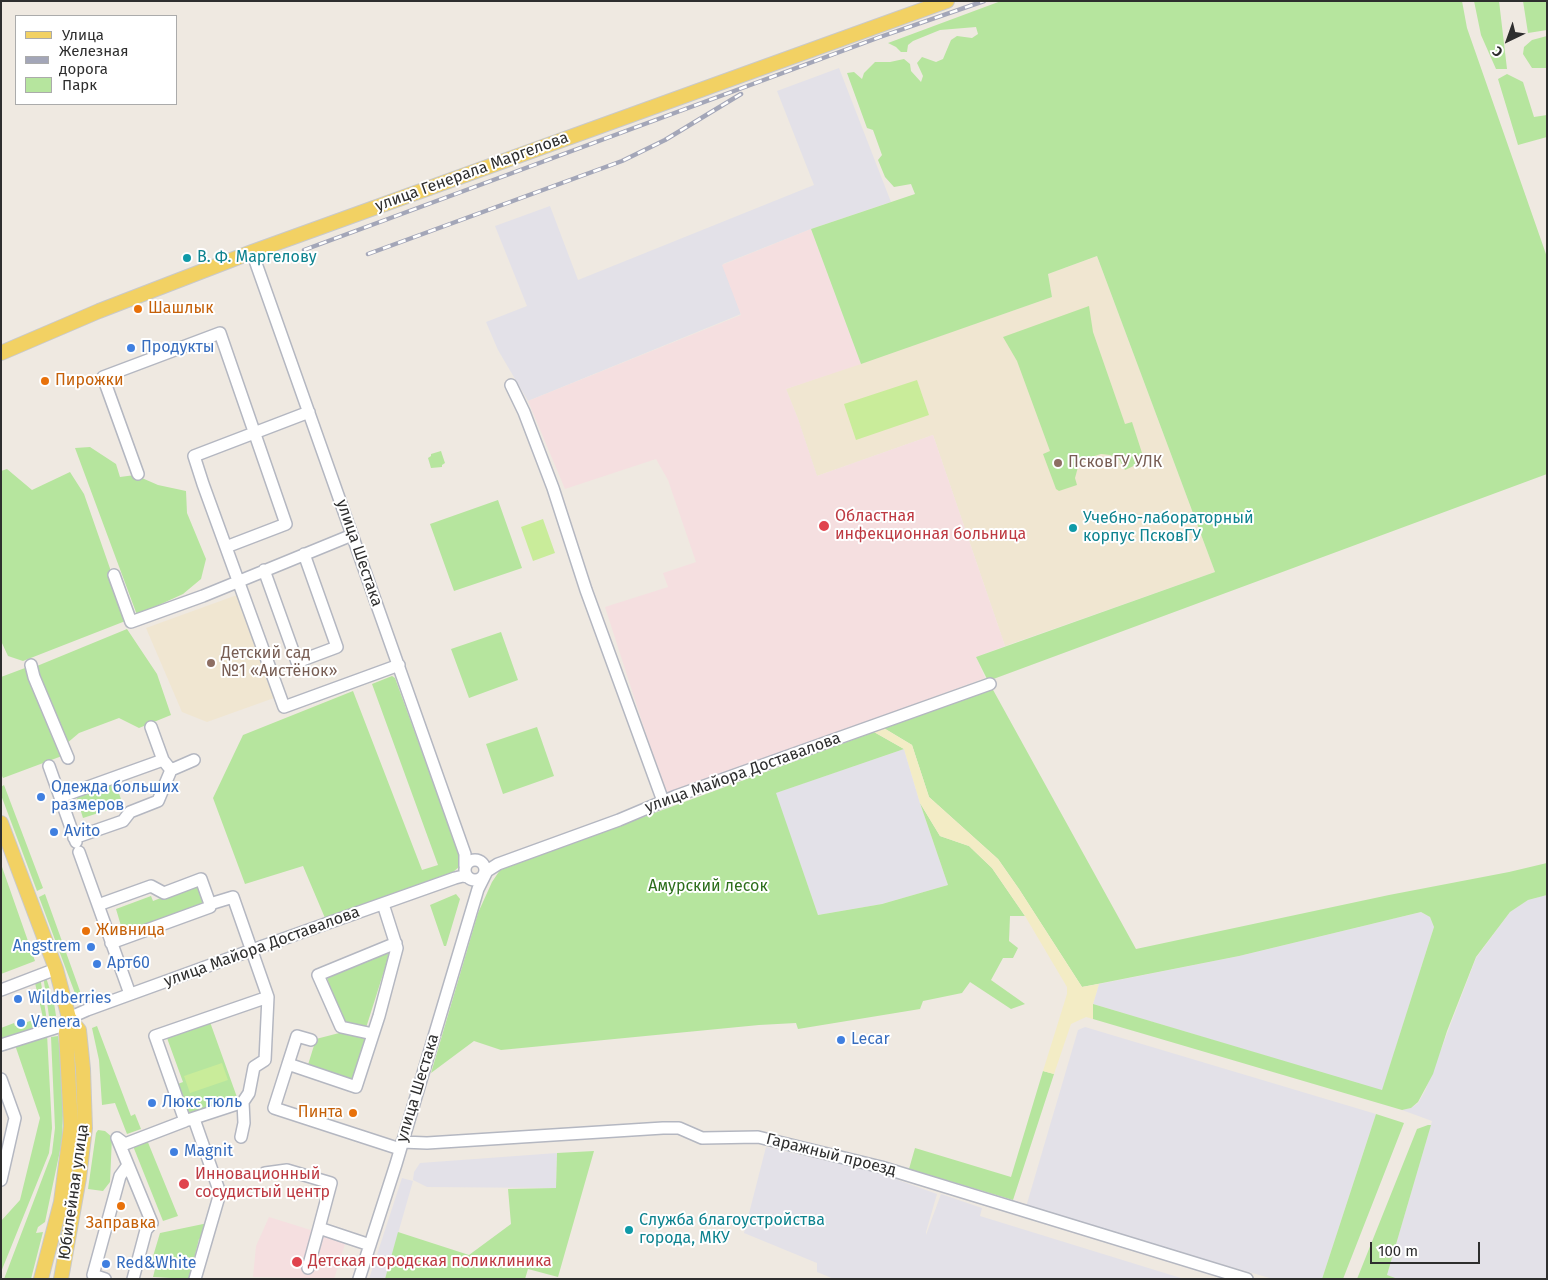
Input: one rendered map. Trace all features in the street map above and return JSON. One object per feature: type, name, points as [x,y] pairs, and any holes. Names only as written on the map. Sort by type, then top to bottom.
[{"type":"main road","name":"улица Генерала Маргелова","points":[[1,353],[99,311],[252,252],[947,1]]},
{"type":"main road","name":"Юбилейная улица","points":[[1,823],[4,841],[56,969],[69,1018],[79,1030],[84,1069],[85,1128],[79,1178],[60,1279]]},
{"type":"main road","name":"Юбилейная улица","points":[[41,1279],[61,1202],[71,1126],[66,1032],[69,1018]]},
{"type":"street","name":"улица Шестака","points":[[252,252],[470,867],[476,897]]},
{"type":"street","points":[[138,474],[103,377],[220,333],[286,524],[226,547]]},
{"type":"street","points":[[511,385],[524,412],[553,488],[586,590],[662,802]]},
{"type":"street","points":[[309,412],[194,456],[226,547],[284,707],[399,665]]},
{"type":"street","points":[[114,575],[131,622],[203,596],[238,580],[352,535]]},
{"type":"street","points":[[264,570],[297,662],[337,647],[304,554]]},
{"type":"street","points":[[31,665],[34,677],[68,758]]},
{"type":"street","name":"улица Майора Доставалова","points":[[1,1045],[58,1026],[69,1018],[130,994],[463,876],[470,867],[498,864],[619,820],[662,802],[990,684]]},
{"type":"street","points":[[151,727],[163,760],[171,770]]},
{"type":"street","points":[[60,798],[163,760]]},
{"type":"street","points":[[77,844],[123,821],[130,812],[158,801],[171,770],[194,760]]},
{"type":"street","points":[[49,766],[130,994]]},
{"type":"street","name":"улица Майора Доставалова","points":[[484,875],[498,864]]},
{"type":"street","points":[[470,867],[486,868],[484,875]]},
{"type":"street","name":"улица Шестака","points":[[359,1279],[480,882],[484,875]]},
{"type":"street","points":[[98,905],[151,886],[164,893],[201,880],[210,904]]},
{"type":"street","points":[[111,942],[233,897],[268,997],[265,1060],[254,1066],[249,1093],[243,1102],[244,1122],[241,1137]]},
{"type":"street","points":[[311,1040],[297,1036],[288,1064],[356,1087],[379,1016],[397,948],[383,904]]},
{"type":"street","points":[[373,1034],[341,1027],[318,975],[396,943]]},
{"type":"street","points":[[1,990],[56,969]]},
{"type":"street","points":[[196,1279],[220,1193],[156,1036],[268,997]]},
{"type":"street","name":"Гаражный проезд","points":[[288,1064],[274,1108],[401,1146],[663,1128],[679,1128],[702,1138],[758,1137],[881,1167],[1246,1279]]},
{"type":"street","points":[[1,1079],[16,1118],[1,1180]]},
{"type":"street","points":[[133,1279],[146,1230],[152,1223],[117,1138],[125,1144],[243,1102]]},
{"type":"street","points":[[105,1279],[93,1275],[120,1176],[128,1165]]},
{"type":"street","points":[[265,1173],[287,1170],[331,1183],[308,1268]]},
{"type":"street","points":[[319,1228],[370,1245]]},
{"type":"shaded area","points":[[839,68],[891,202],[811,229],[723,264],[741,314],[528,401],[498,350],[486,322],[527,306],[495,226],[550,206],[578,280],[814,185],[777,91]]},
{"type":"shaded area","name":"Областная инфекционная больница","points":[[811,229],[861,364],[786,389],[817,476],[933,435],[1005,646],[976,657],[985,678],[666,796],[605,607],[668,587],[663,573],[696,562],[668,480],[656,459],[565,489],[528,401],[741,315],[722,265]]},
{"type":"shaded area","name":"ПсковГУ УЛК","points":[[1097,256],[1215,572],[1005,646],[933,435],[817,476],[786,389],[1052,297],[1048,274]]},
{"type":"shaded area","name":"Детский сад №1 «Аистёнок»","points":[[237,595],[274,698],[207,722],[182,712],[146,628]]},
{"type":"shaded area","points":[[904,749],[948,885],[882,904],[818,915],[775,793]]},
{"type":"shaded area","points":[[1547,895],[1547,1279],[1398,1279],[1387,1275],[1432,1121],[1402,1110],[1411,1108],[1418,1103],[1425,1091],[1476,958],[1510,912],[1528,900]]},
{"type":"shaded area","points":[[1421,912],[1430,917],[1434,927],[1382,1091],[1093,1004],[1099,984],[1239,956]]},
{"type":"shaded area","points":[[1085,1027],[1376,1114],[1322,1279],[1273,1279],[1026,1207],[1078,1030]]},
{"type":"shaded area","points":[[766,1147],[876,1172],[937,1194],[926,1235],[941,1194],[982,1208],[980,1216],[1184,1279],[834,1279],[817,1272],[817,1263],[744,1233]]},
{"type":"shaded area","points":[[557,1153],[556,1188],[427,1187],[413,1180],[414,1172],[420,1163]]},
{"type":"shaded area","points":[[402,1178],[413,1181],[385,1279],[369,1279]]},
{"type":"shaded area","name":"Детская городская поликлиника","points":[[269,1217],[346,1241],[334,1279],[253,1277],[256,1246]]},
{"type":"green space","points":[[1001,1],[1462,1],[1467,28],[1547,257],[1547,474],[988,681],[976,657],[1215,572],[1097,256],[1048,274],[1052,297],[861,364],[811,229],[915,194],[911,184],[894,187],[885,177],[878,160],[882,155],[873,130],[867,128],[847,73],[854,72],[862,79],[864,73],[875,62],[890,62],[904,59],[910,64],[911,71],[921,82],[923,76],[917,63],[922,57],[936,62],[943,59],[951,40],[957,36],[972,38],[978,34],[976,27],[940,30],[913,41],[908,45],[907,52],[901,52],[888,43]]},
{"type":"green space","points":[[1474,1],[1499,1],[1507,69],[1496,69],[1481,35]]},
{"type":"green space","points":[[1523,1],[1547,1],[1547,30],[1528,33]]},
{"type":"green space","points":[[1547,36],[1547,68],[1532,68],[1523,54],[1524,47],[1532,40]]},
{"type":"green space","points":[[1507,74],[1523,82],[1534,117],[1547,115],[1547,137],[1518,145],[1498,79]]},
{"type":"green space","points":[[1089,306],[1093,332],[1125,424],[1132,422],[1143,456],[1142,462],[1125,470],[1119,459],[1110,455],[1101,454],[1088,458],[1078,467],[1075,478],[1077,485],[1059,491],[1056,489],[1043,454],[1050,451],[1017,361],[1003,337]]},
{"type":"green space","points":[[917,380],[929,415],[856,440],[844,404]]},
{"type":"green space","points":[[90,447],[116,464],[120,477],[135,475],[158,485],[186,491],[187,513],[206,559],[201,579],[183,594],[137,615],[75,448]]},
{"type":"green space","points":[[441,451],[445,463],[442,467],[431,468],[428,458],[431,454]]},
{"type":"green space","points":[[7,469],[32,490],[70,472],[84,494],[128,620],[23,661],[8,656],[1,641],[1,471]]},
{"type":"green space","points":[[498,500],[522,568],[454,591],[430,524]]},
{"type":"green space","points":[[543,519],[555,553],[533,561],[521,527]]},
{"type":"green space","points":[[127,629],[157,674],[171,715],[139,728],[119,718],[79,733],[66,744],[70,753],[3,778],[1,774],[1,677],[25,668],[37,666]]},
{"type":"green space","points":[[501,632],[518,680],[469,698],[451,649]]},
{"type":"green space","points":[[392,676],[395,678],[460,856],[459,867],[453,872],[325,918],[303,866],[245,884],[213,798],[243,735],[353,691],[422,870],[438,865],[372,684]]},
{"type":"green space","points":[[992,688],[1136,949],[1547,863],[1547,895],[1528,900],[1510,912],[1476,957],[1447,1031],[1433,1074],[1418,1102],[1411,1108],[1402,1110],[1093,1019],[1093,1004],[1382,1090],[1434,927],[1430,917],[1421,912],[1239,956],[1082,987],[998,859],[929,797],[912,745],[882,727],[918,716]]},
{"type":"green space","points":[[537,727],[554,776],[503,794],[486,744]]},
{"type":"green space","name":"Амурский лесок","points":[[874,732],[904,749],[776,793],[818,915],[882,904],[948,885],[920,803],[940,836],[969,846],[992,868],[1025,916],[1010,916],[1009,941],[1018,948],[1013,958],[1003,958],[991,980],[1025,1004],[1011,1009],[970,982],[962,993],[923,1001],[920,1009],[798,1029],[796,1023],[759,1025],[501,1050],[474,1041],[431,1073],[478,913],[492,882],[500,870]]},
{"type":"green space","points":[[114,779],[123,805],[83,818],[75,792]]},
{"type":"green space","points":[[4,785],[43,888],[37,891],[1,795],[1,787]]},
{"type":"green space","points":[[1,864],[35,961],[1,974]]},
{"type":"green space","points":[[199,883],[207,906],[124,936],[116,909],[151,896],[153,901]]},
{"type":"green space","points":[[45,894],[81,994],[76,996],[39,897]]},
{"type":"green space","points":[[456,894],[460,899],[446,946],[444,946],[430,905]]},
{"type":"green space","points":[[391,949],[365,1031],[346,1026],[342,1020],[327,978]]},
{"type":"green space","points":[[45,974],[54,1003],[57,1022],[50,1023],[43,975]]},
{"type":"green space","points":[[40,976],[47,1021],[44,1022],[35,983]]},
{"type":"green space","points":[[33,1020],[35,1029],[1,1040],[1,1028],[14,1023],[15,1026]]},
{"type":"green space","points":[[210,1022],[238,1100],[186,1117],[175,1085],[183,1082],[167,1038]]},
{"type":"green space","points":[[97,1026],[131,1116],[135,1114],[141,1129],[127,1134],[115,1103],[102,1105],[99,1060],[92,1028]]},
{"type":"green space","points":[[347,1031],[370,1037],[355,1084],[307,1068],[316,1039]]},
{"type":"green space","points":[[47,1034],[52,1128],[49,1153],[1,1272],[1,1221],[20,1200],[40,1118],[15,1045]]},
{"type":"green space","points":[[58,1036],[64,1081],[62,1141],[45,1222],[38,1227],[36,1233],[43,1232],[31,1279],[4,1279],[52,1153],[55,1128],[51,1037]]},
{"type":"green space","points":[[222,1063],[228,1080],[190,1093],[184,1076]]},
{"type":"green space","points":[[1043,1071],[1054,1074],[1013,1200],[909,1169],[915,1148],[1011,1177]]},
{"type":"green space","points":[[1376,1114],[1404,1123],[1343,1279],[1322,1279]]},
{"type":"green space","points":[[1431,1125],[1387,1275],[1398,1279],[1357,1279],[1417,1129]]},
{"type":"green space","points":[[98,1130],[105,1131],[112,1137],[110,1182],[103,1191],[88,1189]]},
{"type":"green space","points":[[147,1140],[178,1216],[163,1221],[133,1146]]},
{"type":"green space","points":[[594,1151],[558,1277],[528,1269],[525,1279],[385,1279],[398,1232],[469,1255],[511,1224],[508,1189],[556,1188],[557,1153]]},
{"type":"green space","points":[[208,1223],[205,1237],[199,1239],[189,1279],[153,1277],[156,1265],[151,1263],[160,1233]]},
{"type":"sand","points":[[882,727],[912,745],[929,797],[998,859],[1082,987],[1099,984],[1093,1004],[1093,1019],[1086,1017],[1071,1024],[1054,1074],[1043,1071],[1067,994],[1067,987],[1025,916],[992,868],[969,846],[940,836],[920,803],[904,749],[874,732]]},
{"type":"railway","points":[[304,250],[880,37],[984,1]]},
{"type":"railway","points":[[368,254],[622,161],[665,140],[741,94]]},
{"type":"place","name":"В. Ф. Маргелову","points":[[187,258]]},
{"type":"place","name":"Шашлык","points":[[138,309]]},
{"type":"place","name":"Продукты","points":[[131,348]]},
{"type":"place","name":"Пирожки","points":[[45,381]]},
{"type":"place","name":"ПсковГУ УЛК","points":[[1058,463]]},
{"type":"place","name":"Областная инфекционная больница","points":[[824,526]]},
{"type":"place","name":"Учебно-лабораторный корпус ПсковГУ","points":[[1073,528]]},
{"type":"place","name":"Детский сад №1 «Аистёнок»","points":[[211,663]]},
{"type":"place","name":"Одежда больших размеров","points":[[41,797]]},
{"type":"place","name":"Avito","points":[[54,832]]},
{"type":"place","name":"Живница","points":[[86,931]]},
{"type":"place","name":"Angstrem","points":[[91,947]]},
{"type":"place","name":"Арт60","points":[[97,964]]},
{"type":"place","name":"Wildberries","points":[[18,999]]},
{"type":"place","name":"Venera","points":[[21,1023]]},
{"type":"place","name":"Lecar","points":[[841,1040]]},
{"type":"place","name":"Люкс тюль","points":[[152,1103]]},
{"type":"place","name":"Пинта","points":[[353,1113]]},
{"type":"place","name":"Magnit","points":[[174,1152]]},
{"type":"place","name":"Инновационный сосудистый центр","points":[[184,1184]]},
{"type":"place","name":"Заправка","points":[[121,1206]]},
{"type":"place","name":"Служба благоустройства города, МКУ","points":[[629,1230]]},
{"type":"place","name":"Детская городская поликлиника","points":[[297,1262]]},
{"type":"place","name":"Red&White","points":[[106,1264]]}]
